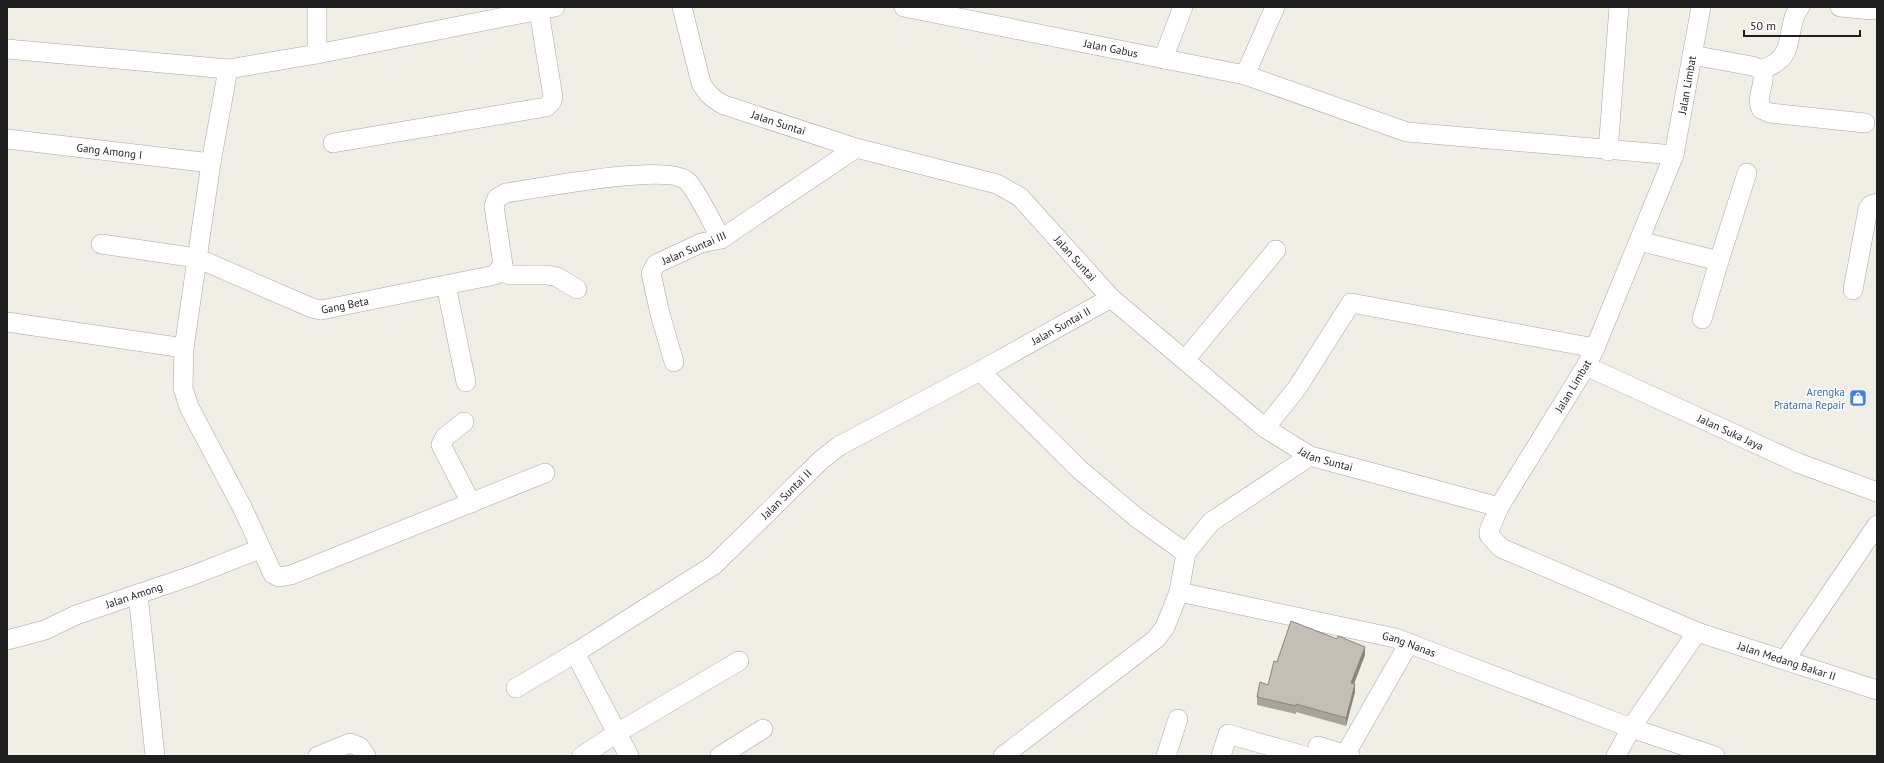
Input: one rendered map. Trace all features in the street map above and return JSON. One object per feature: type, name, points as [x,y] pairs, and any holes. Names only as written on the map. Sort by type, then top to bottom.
[{"type":"street","points":[[317,7],[317,54]]},
{"type":"street","name":"Jalan Suntai","points":[[682,7],[701,83],[707,94],[713,99],[856,148],[997,184],[1009,190],[1020,197],[1111,298],[1265,428],[1310,456],[1499,507]]},
{"type":"street","name":"Jalan Gabus","points":[[904,7],[956,12],[1245,75],[1407,132],[1608,151],[1674,155]]},
{"type":"street","points":[[1163,58],[1183,7]]},
{"type":"street","points":[[1245,75],[1276,7]]},
{"type":"street","points":[[1608,151],[1620,7]]},
{"type":"street","name":"Jalan Limbat","points":[[1697,632],[1501,548],[1489,536],[1489,531],[1499,507],[1586,366],[1595,348],[1674,155],[1701,7]]},
{"type":"street","points":[[1692,55],[1752,66],[1762,70],[1778,62],[1785,54],[1794,15],[1800,7]]},
{"type":"street","points":[[1840,7],[1872,10]]},
{"type":"street","points":[[7,49],[228,69],[317,54],[547,9],[553,97],[552,101],[546,107],[333,143]]},
{"type":"street","points":[[228,69],[211,163],[184,348],[183,388],[189,407],[242,507],[260,549],[273,574],[279,578],[291,575],[545,473]]},
{"type":"street","points":[[1762,70],[1764,77],[1759,104],[1761,109],[1770,113],[1865,123]]},
{"type":"street","name":"Gang Among I","points":[[7,139],[211,163]]},
{"type":"street","name":"Jalan Suntai III","points":[[674,362],[660,314],[651,273],[656,264],[701,243],[720,239],[856,148]]},
{"type":"street","points":[[1702,319],[1747,172]]},
{"type":"street","points":[[577,289],[557,277],[548,275],[510,275],[499,270],[503,265],[494,206],[497,198],[506,194],[606,178],[666,174],[681,176],[691,185],[720,239]]},
{"type":"street","points":[[1853,290],[1868,209],[1870,205],[1877,203]]},
{"type":"street","points":[[1639,241],[1719,261]]},
{"type":"street","name":"Gang Beta","points":[[101,244],[198,258],[306,306],[321,310],[495,275],[499,270]]},
{"type":"street","points":[[1185,360],[1276,250]]},
{"type":"street","points":[[446,285],[466,382]]},
{"type":"street","name":"Jalan Suntai II","points":[[516,688],[575,653],[714,565],[820,460],[839,446],[980,371],[1111,298]]},
{"type":"street","points":[[1265,428],[1297,388],[1351,303],[1595,348]]},
{"type":"street","points":[[7,322],[184,348]]},
{"type":"street","name":"Jalan Suka Jaya","points":[[1586,366],[1798,463],[1877,492]]},
{"type":"street","points":[[980,371],[1079,469],[1137,518],[1186,553]]},
{"type":"street","points":[[464,422],[445,437],[441,445],[471,504]]},
{"type":"street","points":[[1003,756],[1156,639],[1165,627],[1179,592],[1186,553],[1216,518],[1310,456]]},
{"type":"street","points":[[1785,660],[1877,525]]},
{"type":"street","name":"Jalan Among","points":[[7,640],[45,630],[76,616],[191,576],[260,549]]},
{"type":"street","name":"Gang Nanas","points":[[1179,592],[1395,638],[1631,728],[1715,756]]},
{"type":"street","points":[[138,594],[155,756]]},
{"type":"street","points":[[1616,756],[1631,728],[1697,632]]},
{"type":"street","name":"Jalan Medang Bakar II","points":[[1697,632],[1877,690]]},
{"type":"street","points":[[1221,756],[1228,734],[1311,751],[1348,755],[1409,643]]},
{"type":"street","points":[[575,653],[629,756]]},
{"type":"street","points":[[582,756],[617,733],[739,661]]},
{"type":"street","points":[[1166,756],[1178,719]]},
{"type":"street","points":[[720,756],[763,729]]},
{"type":"street","points":[[318,756],[350,743],[360,747],[366,756]]},
{"type":"building","points":[[1291,621],[1337,639],[1338,636],[1365,647],[1351,683],[1355,684],[1346,718],[1296,704],[1296,706],[1257,697],[1260,682],[1268,685],[1274,661],[1277,662]]},
{"type":"place","name":"Arengka Pratama Repair","points":[[1858,398]]}]
